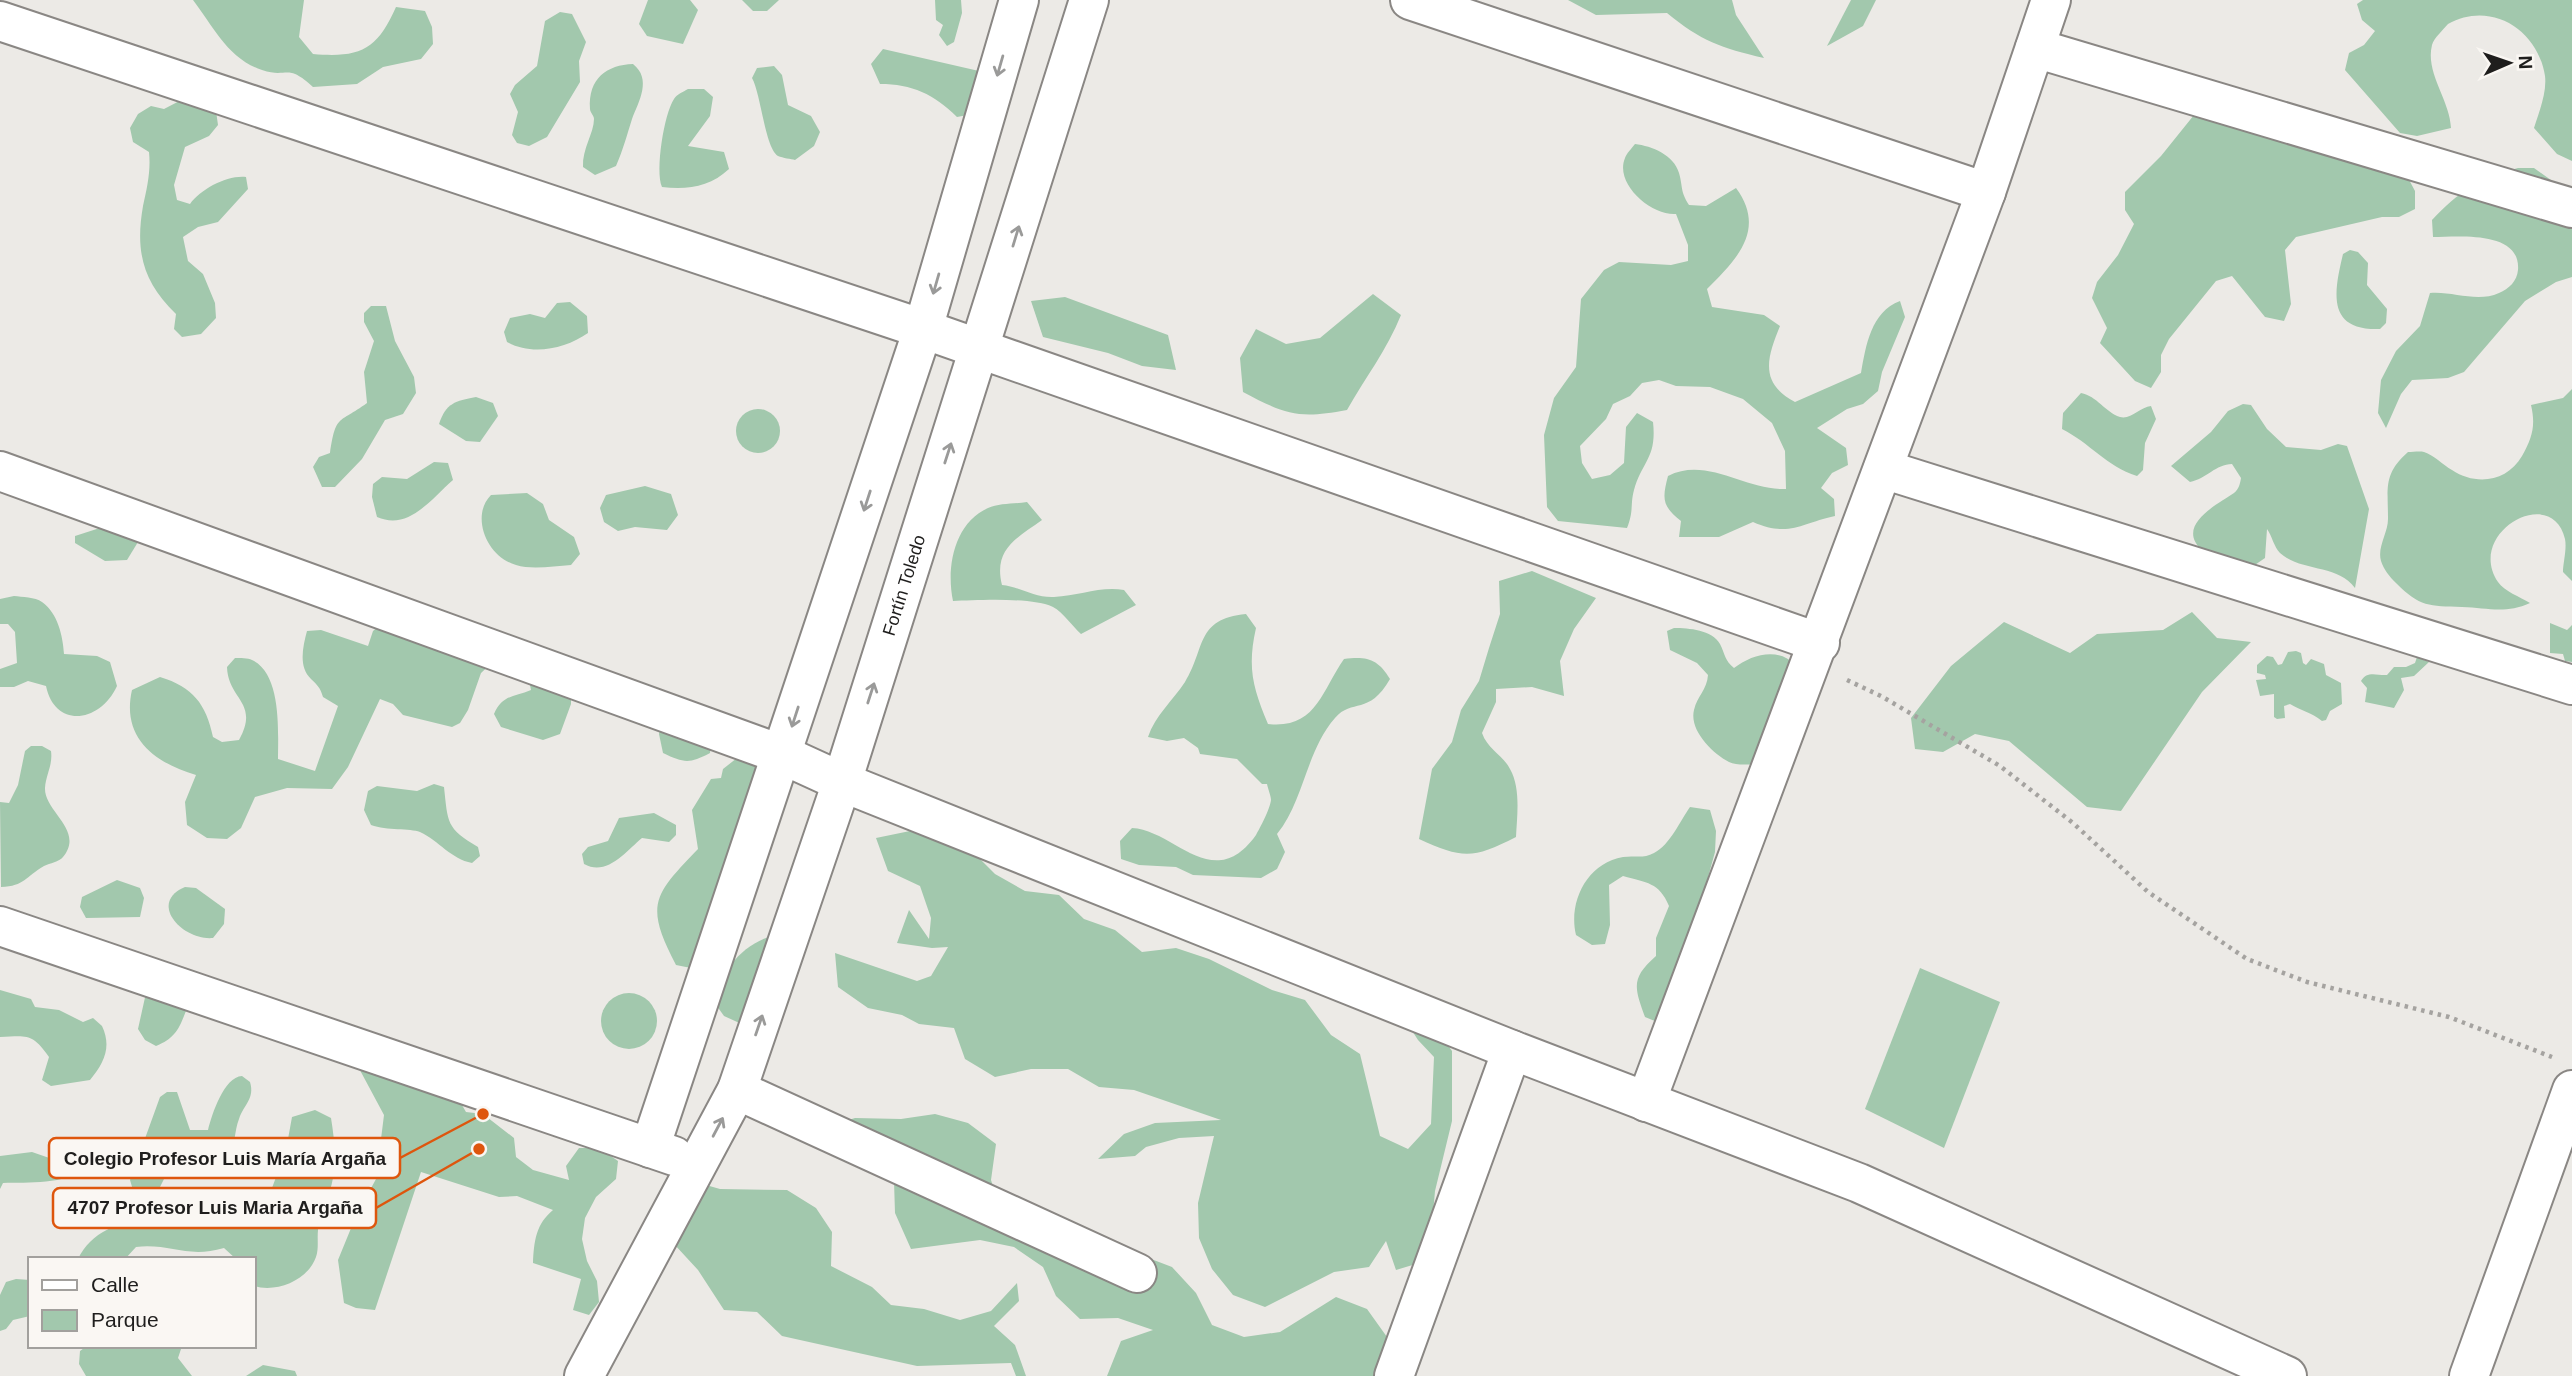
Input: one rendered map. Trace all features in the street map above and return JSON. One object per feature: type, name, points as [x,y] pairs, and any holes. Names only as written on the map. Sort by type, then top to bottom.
[{"type":"street","points":[[650,1148],[923,329],[1019,0]]},
{"type":"street","name":"Fortín Toledo","points":[[584,1376],[737,1090],[842,782],[981,349],[1089,0]]},
{"type":"street","points":[[1410,0],[1986,192]]},
{"type":"street","points":[[1646,1102],[1986,192],[2051,0]]},
{"type":"street","points":[[0,21],[981,349],[1816,653]]},
{"type":"street","points":[[2035,48],[2572,208]]},
{"type":"street","points":[[1882,469],[2572,685]]},
{"type":"street","points":[[0,471],[783,755],[842,782],[1512,1049],[1859,1183],[2287,1376]]},
{"type":"street","points":[[0,926],[698,1164]]},
{"type":"street","points":[[1394,1376],[1512,1049]]},
{"type":"street","points":[[2469,1376],[2566,1074]]},
{"type":"street","points":[[737,1090],[1138,1273]]},
{"type":"path","points":[[1816,653],[1881,696],[2000,766],[2073,823],[2148,892],[2247,959],[2307,982],[2449,1017],[2566,1074]]},
{"type":"green space","points":[[193,0],[304,0],[299,37],[313,54],[343,54],[365,48],[382,33],[396,7],[425,11],[432,27],[433,44],[421,59],[383,67],[357,84],[313,87],[292,73],[262,70],[240,58],[222,41]]},
{"type":"green space","points":[[648,0],[690,0],[698,10],[683,44],[647,36],[639,24]]},
{"type":"green space","points":[[742,0],[779,0],[767,11],[753,11]]},
{"type":"green space","points":[[935,0],[961,0],[962,13],[954,42],[947,46],[939,35],[943,25],[936,20]]},
{"type":"green space","points":[[1568,0],[1732,0],[1736,15],[1764,58],[1712,42],[1667,13],[1596,15]]},
{"type":"green space","points":[[1851,0],[1876,0],[1863,26],[1827,46]]},
{"type":"green space","points":[[2363,0],[2572,0],[2572,161],[2557,154],[2534,128],[2545,89],[2545,76],[2541,59],[2533,45],[2510,23],[2480,15],[2464,17],[2448,24],[2432,45],[2432,66],[2447,107],[2451,128],[2417,136],[2400,133],[2345,70],[2349,53],[2364,45],[2375,31],[2362,20],[2357,4]]},
{"type":"green space","points":[[560,12],[572,14],[586,42],[579,61],[580,82],[547,137],[529,146],[517,143],[512,135],[518,112],[510,94],[515,85],[537,66],[545,21]]},
{"type":"green space","points":[[883,49],[979,71],[978,113],[957,117],[940,102],[922,92],[902,86],[880,84],[871,64]]},
{"type":"green space","points":[[633,64],[639,70],[643,83],[623,148],[616,166],[595,175],[583,167],[594,118],[590,109],[592,89],[607,71]]},
{"type":"green space","points":[[774,66],[782,75],[788,105],[811,116],[820,132],[814,146],[795,160],[778,156],[774,151],[766,132],[752,78],[757,68]]},
{"type":"green space","points":[[688,89],[704,89],[713,97],[710,116],[688,146],[724,152],[729,169],[714,180],[698,186],[662,187],[660,156],[667,117],[675,97]]},
{"type":"green space","points":[[189,96],[216,111],[218,125],[209,136],[185,147],[174,185],[177,200],[190,204],[215,184],[231,178],[246,177],[248,189],[218,222],[198,227],[183,237],[188,261],[203,274],[215,303],[216,318],[201,334],[182,337],[174,329],[176,314],[156,290],[144,265],[140,238],[149,173],[149,152],[133,142],[130,128],[138,114],[151,106],[164,109]]},
{"type":"green space","points":[[2194,115],[2407,176],[2415,191],[2415,209],[2399,217],[2382,217],[2296,237],[2285,250],[2291,304],[2284,321],[2265,317],[2232,276],[2216,281],[2169,339],[2161,355],[2161,372],[2151,388],[2135,381],[2100,343],[2107,328],[2092,298],[2097,282],[2118,255],[2134,224],[2125,210],[2125,192],[2161,156]]},
{"type":"green space","points":[[1635,144],[1655,149],[1672,161],[1679,173],[1689,205],[1706,206],[1736,188],[1745,203],[1749,217],[1744,243],[1728,267],[1707,289],[1712,307],[1764,315],[1780,326],[1769,369],[1771,378],[1783,395],[1795,402],[1861,373],[1868,341],[1876,321],[1890,306],[1900,301],[1905,317],[1882,372],[1878,391],[1863,404],[1847,409],[1817,428],[1846,448],[1848,465],[1832,473],[1821,488],[1834,499],[1835,516],[1795,528],[1777,529],[1753,522],[1719,537],[1679,537],[1681,521],[1665,502],[1668,476],[1697,470],[1756,485],[1786,489],[1785,451],[1772,423],[1743,399],[1710,387],[1676,386],[1659,380],[1642,383],[1630,396],[1613,404],[1606,419],[1580,446],[1582,463],[1592,479],[1610,475],[1624,463],[1626,427],[1637,413],[1653,422],[1653,444],[1637,480],[1627,528],[1558,521],[1547,507],[1544,435],[1554,398],[1576,367],[1581,299],[1604,270],[1619,262],[1671,265],[1688,261],[1688,245],[1676,214],[1656,210],[1646,204],[1630,188],[1625,178],[1625,158]]},
{"type":"green space","points":[[2518,168],[2534,168],[2572,195],[2572,277],[2556,282],[2525,301],[2464,372],[2448,378],[2412,380],[2401,394],[2386,428],[2378,413],[2381,380],[2396,351],[2420,326],[2430,293],[2491,296],[2509,287],[2518,270],[2516,257],[2509,248],[2499,242],[2486,238],[2433,237],[2432,220],[2451,201],[2471,187],[2492,176]]},
{"type":"green space","points":[[2350,250],[2358,252],[2368,263],[2367,285],[2387,309],[2386,323],[2380,329],[2363,328],[2350,323],[2342,316],[2338,306],[2337,282],[2343,254]]},
{"type":"green space","points":[[1373,294],[1401,315],[1383,352],[1347,410],[1317,414],[1293,413],[1243,392],[1240,358],[1256,329],[1286,344],[1320,338]]},
{"type":"green space","points":[[1065,297],[1168,335],[1176,370],[1142,366],[1108,353],[1043,337],[1031,301]]},
{"type":"green space","points":[[570,302],[587,316],[588,333],[579,339],[559,347],[538,350],[507,342],[504,332],[510,318],[530,314],[545,318],[557,303]]},
{"type":"green space","points":[[371,306],[386,306],[395,341],[414,377],[416,393],[403,414],[385,420],[362,459],[335,487],[322,487],[313,467],[319,457],[330,453],[334,432],[340,421],[367,403],[364,372],[374,341],[364,322],[364,313]]},
{"type":"green space","points":[[2572,389],[2572,581],[2563,572],[2565,539],[2557,523],[2544,515],[2529,515],[2514,521],[2501,532],[2493,547],[2491,564],[2501,585],[2530,603],[2505,609],[2441,606],[2426,604],[2404,591],[2387,573],[2380,556],[2388,524],[2388,490],[2394,467],[2408,452],[2422,452],[2461,475],[2481,479],[2500,476],[2516,465],[2528,443],[2533,426],[2531,405],[2563,398]]},
{"type":"green space","points":[[2081,393],[2092,397],[2120,417],[2128,417],[2151,406],[2156,419],[2145,443],[2143,470],[2137,476],[2116,466],[2062,429],[2063,413]]},
{"type":"green space","points":[[476,397],[493,403],[498,416],[480,442],[466,441],[439,424],[452,404]]},
{"type":"green space","points":[[2243,404],[2251,405],[2267,429],[2286,447],[2321,450],[2338,444],[2347,446],[2369,509],[2355,588],[2339,575],[2298,563],[2280,553],[2267,529],[2265,558],[2249,569],[2218,559],[2202,550],[2195,541],[2193,532],[2196,524],[2210,509],[2236,491],[2241,478],[2232,464],[2221,466],[2190,482],[2171,466],[2211,432],[2228,411]]},
{"type":"green space","points":[[758,409],[774,415],[780,431],[774,447],[758,453],[742,447],[736,431],[742,415]]},
{"type":"green space","points":[[434,462],[448,463],[453,480],[428,504],[409,516],[399,520],[377,517],[372,497],[373,484],[382,477],[407,479]]},
{"type":"green space","points":[[645,486],[671,494],[678,515],[667,530],[635,527],[618,531],[604,522],[600,508],[606,495]]},
{"type":"green space","points":[[527,493],[543,504],[549,520],[574,537],[580,554],[571,565],[516,565],[506,561],[490,545],[482,524],[482,514],[491,495]]},
{"type":"green space","points":[[1027,502],[1042,520],[1016,539],[1004,553],[1000,573],[1002,585],[1047,597],[1106,589],[1124,590],[1136,605],[1081,634],[1060,612],[1044,604],[1005,600],[953,601],[952,561],[960,535],[967,524],[988,508]]},
{"type":"green space","points":[[106,526],[136,534],[138,542],[127,560],[105,561],[75,543],[75,536]]},
{"type":"green space","points":[[1532,571],[1596,598],[1574,629],[1560,661],[1564,696],[1532,687],[1496,689],[1496,702],[1482,733],[1488,744],[1507,764],[1516,785],[1516,837],[1478,853],[1447,850],[1419,839],[1432,769],[1452,742],[1461,710],[1479,681],[1500,614],[1499,581]]},
{"type":"green space","points":[[14,596],[36,599],[52,612],[59,626],[64,654],[97,656],[110,662],[117,686],[100,708],[89,714],[68,715],[58,709],[51,700],[46,686],[28,681],[14,687],[0,687],[0,669],[17,663],[15,632],[8,624],[0,624],[0,599]]},
{"type":"green space","points":[[2192,612],[2217,638],[2251,642],[2202,692],[2121,811],[2087,807],[2009,741],[1975,734],[1943,752],[1915,749],[1911,718],[1951,666],[2004,622],[2070,653],[2097,634],[2163,630]]},
{"type":"green space","points":[[1246,614],[1256,628],[1252,655],[1253,678],[1268,724],[1297,721],[1307,714],[1323,695],[1344,659],[1371,660],[1381,667],[1390,679],[1375,698],[1341,712],[1325,731],[1293,807],[1277,834],[1285,852],[1277,869],[1261,878],[1193,875],[1176,867],[1139,865],[1121,859],[1120,841],[1132,828],[1148,831],[1194,855],[1209,860],[1225,860],[1240,852],[1260,828],[1271,800],[1267,784],[1262,784],[1237,759],[1200,754],[1198,748],[1184,738],[1167,741],[1148,737],[1192,670],[1204,637],[1210,629],[1230,617]]},
{"type":"green space","points":[[2550,623],[2567,630],[2572,625],[2572,662],[2565,661],[2563,654],[2550,653]]},
{"type":"green space","points":[[380,625],[495,660],[481,673],[468,710],[460,723],[452,727],[403,715],[393,704],[380,699],[348,767],[332,789],[287,788],[255,797],[241,828],[227,839],[207,838],[187,825],[185,802],[196,775],[167,763],[144,746],[132,722],[132,690],[160,677],[171,681],[189,692],[202,706],[213,737],[222,742],[239,740],[245,727],[245,709],[232,687],[227,667],[235,658],[252,660],[262,667],[273,690],[278,720],[278,759],[315,771],[338,706],[323,697],[304,669],[303,650],[307,631],[321,630],[368,646],[373,631]]},
{"type":"green space","points":[[1674,628],[1693,629],[1712,636],[1734,668],[1765,654],[1781,656],[1795,665],[1761,764],[1729,762],[1709,747],[1698,733],[1693,718],[1694,710],[1708,675],[1697,663],[1670,650],[1667,631]]},
{"type":"green space","points":[[2288,652],[2301,653],[2303,663],[2306,665],[2311,659],[2324,664],[2326,675],[2341,683],[2342,704],[2330,711],[2326,720],[2322,721],[2290,704],[2284,706],[2285,718],[2277,719],[2274,717],[2274,694],[2260,696],[2256,680],[2266,679],[2265,675],[2257,673],[2257,665],[2267,656],[2273,657],[2278,665],[2282,664]]},
{"type":"green space","points":[[2417,657],[2429,662],[2414,676],[2401,678],[2404,690],[2394,708],[2365,702],[2367,688],[2361,681],[2363,678],[2369,675],[2387,675],[2394,667],[2406,667],[2415,663]]},
{"type":"green space","points":[[529,680],[571,692],[571,704],[560,734],[543,740],[501,727],[494,714],[497,708],[509,698],[531,690]]},
{"type":"green space","points":[[662,717],[712,735],[710,753],[686,761],[663,753],[659,734]]},
{"type":"green space","points":[[31,746],[42,746],[51,751],[46,797],[67,830],[69,847],[59,860],[44,866],[20,883],[1,887],[0,802],[9,803],[18,785],[25,751]]},
{"type":"green space","points":[[737,758],[772,767],[696,969],[676,965],[660,928],[658,901],[671,878],[698,849],[692,810],[711,779],[721,778],[723,769]]},
{"type":"green space","points":[[434,784],[444,787],[448,817],[454,829],[478,847],[480,856],[472,863],[451,854],[420,832],[371,825],[364,810],[368,791],[377,786],[417,791]]},
{"type":"green space","points":[[1690,807],[1710,810],[1716,831],[1715,852],[1667,1026],[1645,1017],[1637,990],[1642,971],[1656,956],[1656,938],[1669,906],[1661,892],[1645,882],[1623,876],[1609,885],[1610,925],[1605,944],[1592,945],[1576,935],[1575,910],[1583,886],[1599,867],[1623,857],[1654,853],[1670,839]]},
{"type":"green space","points":[[654,813],[676,825],[676,835],[669,842],[642,838],[608,865],[592,867],[584,864],[582,854],[588,847],[608,841],[619,818]]},
{"type":"green space","points":[[910,831],[943,832],[970,849],[995,874],[1025,891],[1059,895],[1084,919],[1115,930],[1142,952],[1176,948],[1209,959],[1272,990],[1305,1000],[1331,1035],[1360,1054],[1380,1136],[1408,1149],[1431,1124],[1434,1057],[1418,1040],[1400,1012],[1432,1023],[1452,1051],[1452,1121],[1435,1191],[1429,1260],[1396,1270],[1386,1241],[1369,1267],[1334,1272],[1265,1307],[1233,1295],[1212,1269],[1199,1238],[1198,1203],[1214,1136],[1179,1138],[1146,1147],[1135,1156],[1098,1159],[1124,1134],[1155,1123],[1221,1120],[1134,1090],[1099,1087],[1068,1069],[1031,1069],[995,1077],[965,1059],[954,1028],[919,1024],[902,1015],[868,1008],[838,987],[835,953],[917,981],[931,976],[948,947],[932,948],[897,943],[909,910],[929,939],[931,918],[920,886],[888,871],[876,838]]},
{"type":"green space","points":[[117,880],[140,888],[144,898],[140,917],[86,918],[80,907],[82,897]]},
{"type":"green space","points":[[185,887],[196,888],[225,909],[224,924],[213,938],[191,934],[174,920],[169,911],[169,902],[174,894]]},
{"type":"green space","points":[[781,934],[746,1026],[724,1016],[714,1002],[722,978],[729,967],[746,949],[757,942]]},
{"type":"green space","points":[[1920,968],[2000,1002],[1944,1148],[1865,1109]]},
{"type":"green space","points":[[0,990],[31,999],[35,1007],[59,1010],[83,1022],[93,1018],[102,1026],[106,1041],[105,1054],[90,1080],[51,1086],[42,1080],[49,1057],[38,1044],[29,1038],[0,1037]]},
{"type":"green space","points":[[146,993],[187,1008],[176,1031],[156,1046],[145,1040],[138,1029]]},
{"type":"green space","points":[[629,993],[640,995],[649,1001],[655,1010],[655,1032],[649,1041],[640,1047],[629,1049],[618,1047],[609,1041],[603,1032],[601,1021],[603,1010],[609,1001],[618,995]]},
{"type":"green space","points":[[354,1059],[455,1093],[466,1112],[483,1114],[514,1138],[516,1157],[533,1170],[569,1180],[566,1166],[579,1148],[599,1148],[618,1161],[616,1179],[596,1197],[585,1218],[582,1239],[587,1261],[597,1281],[599,1302],[589,1315],[573,1310],[581,1279],[533,1263],[537,1234],[547,1215],[553,1210],[517,1196],[499,1197],[421,1172],[375,1310],[356,1308],[344,1303],[338,1260],[356,1216],[376,1179],[384,1115]]},
{"type":"green space","points":[[242,1076],[250,1082],[251,1093],[239,1119],[228,1158],[209,1162],[185,1157],[173,1161],[159,1189],[133,1190],[130,1180],[160,1097],[167,1092],[177,1092],[190,1130],[208,1130],[224,1089]]},
{"type":"green space","points":[[315,1110],[331,1118],[335,1148],[332,1184],[319,1223],[316,1257],[299,1278],[272,1288],[256,1286],[256,1257],[234,1257],[224,1248],[199,1252],[148,1246],[136,1247],[127,1257],[79,1257],[90,1242],[127,1221],[218,1204],[238,1197],[265,1207],[286,1150],[292,1117]]},
{"type":"green space","points":[[935,1114],[968,1123],[996,1144],[991,1180],[1002,1215],[1138,1254],[1172,1267],[1196,1293],[1212,1325],[1244,1337],[1280,1332],[1336,1297],[1367,1309],[1387,1337],[1382,1376],[1107,1376],[1121,1341],[1153,1330],[1118,1318],[1080,1319],[1056,1296],[1043,1267],[1014,1247],[980,1240],[911,1249],[895,1213],[894,1181],[869,1163],[836,1158],[823,1128],[855,1118],[901,1119]]},
{"type":"green space","points":[[75,1150],[85,1159],[86,1168],[77,1173],[46,1182],[3,1183],[0,1189],[0,1156],[32,1152],[58,1161]]},
{"type":"green space","points":[[685,1179],[720,1189],[787,1190],[816,1208],[832,1232],[831,1266],[872,1287],[891,1305],[924,1309],[960,1320],[991,1311],[1017,1283],[1019,1301],[994,1326],[1015,1345],[1026,1376],[1016,1376],[1011,1363],[917,1366],[782,1336],[757,1312],[724,1310],[698,1270],[674,1244]]},
{"type":"green space","points":[[28,1280],[28,1316],[13,1320],[6,1329],[0,1331],[0,1295],[6,1282]]},
{"type":"green space","points":[[84,1348],[181,1348],[178,1358],[192,1376],[86,1376],[79,1364],[80,1351]]},
{"type":"green space","points":[[263,1365],[295,1371],[297,1376],[246,1376]]},
{"type":"place","name":"Colegio Profesor Luis María Argaña","points":[[483,1114]]},
{"type":"place","name":"4707 Profesor Luis Maria Argaña","points":[[479,1149]]}]
